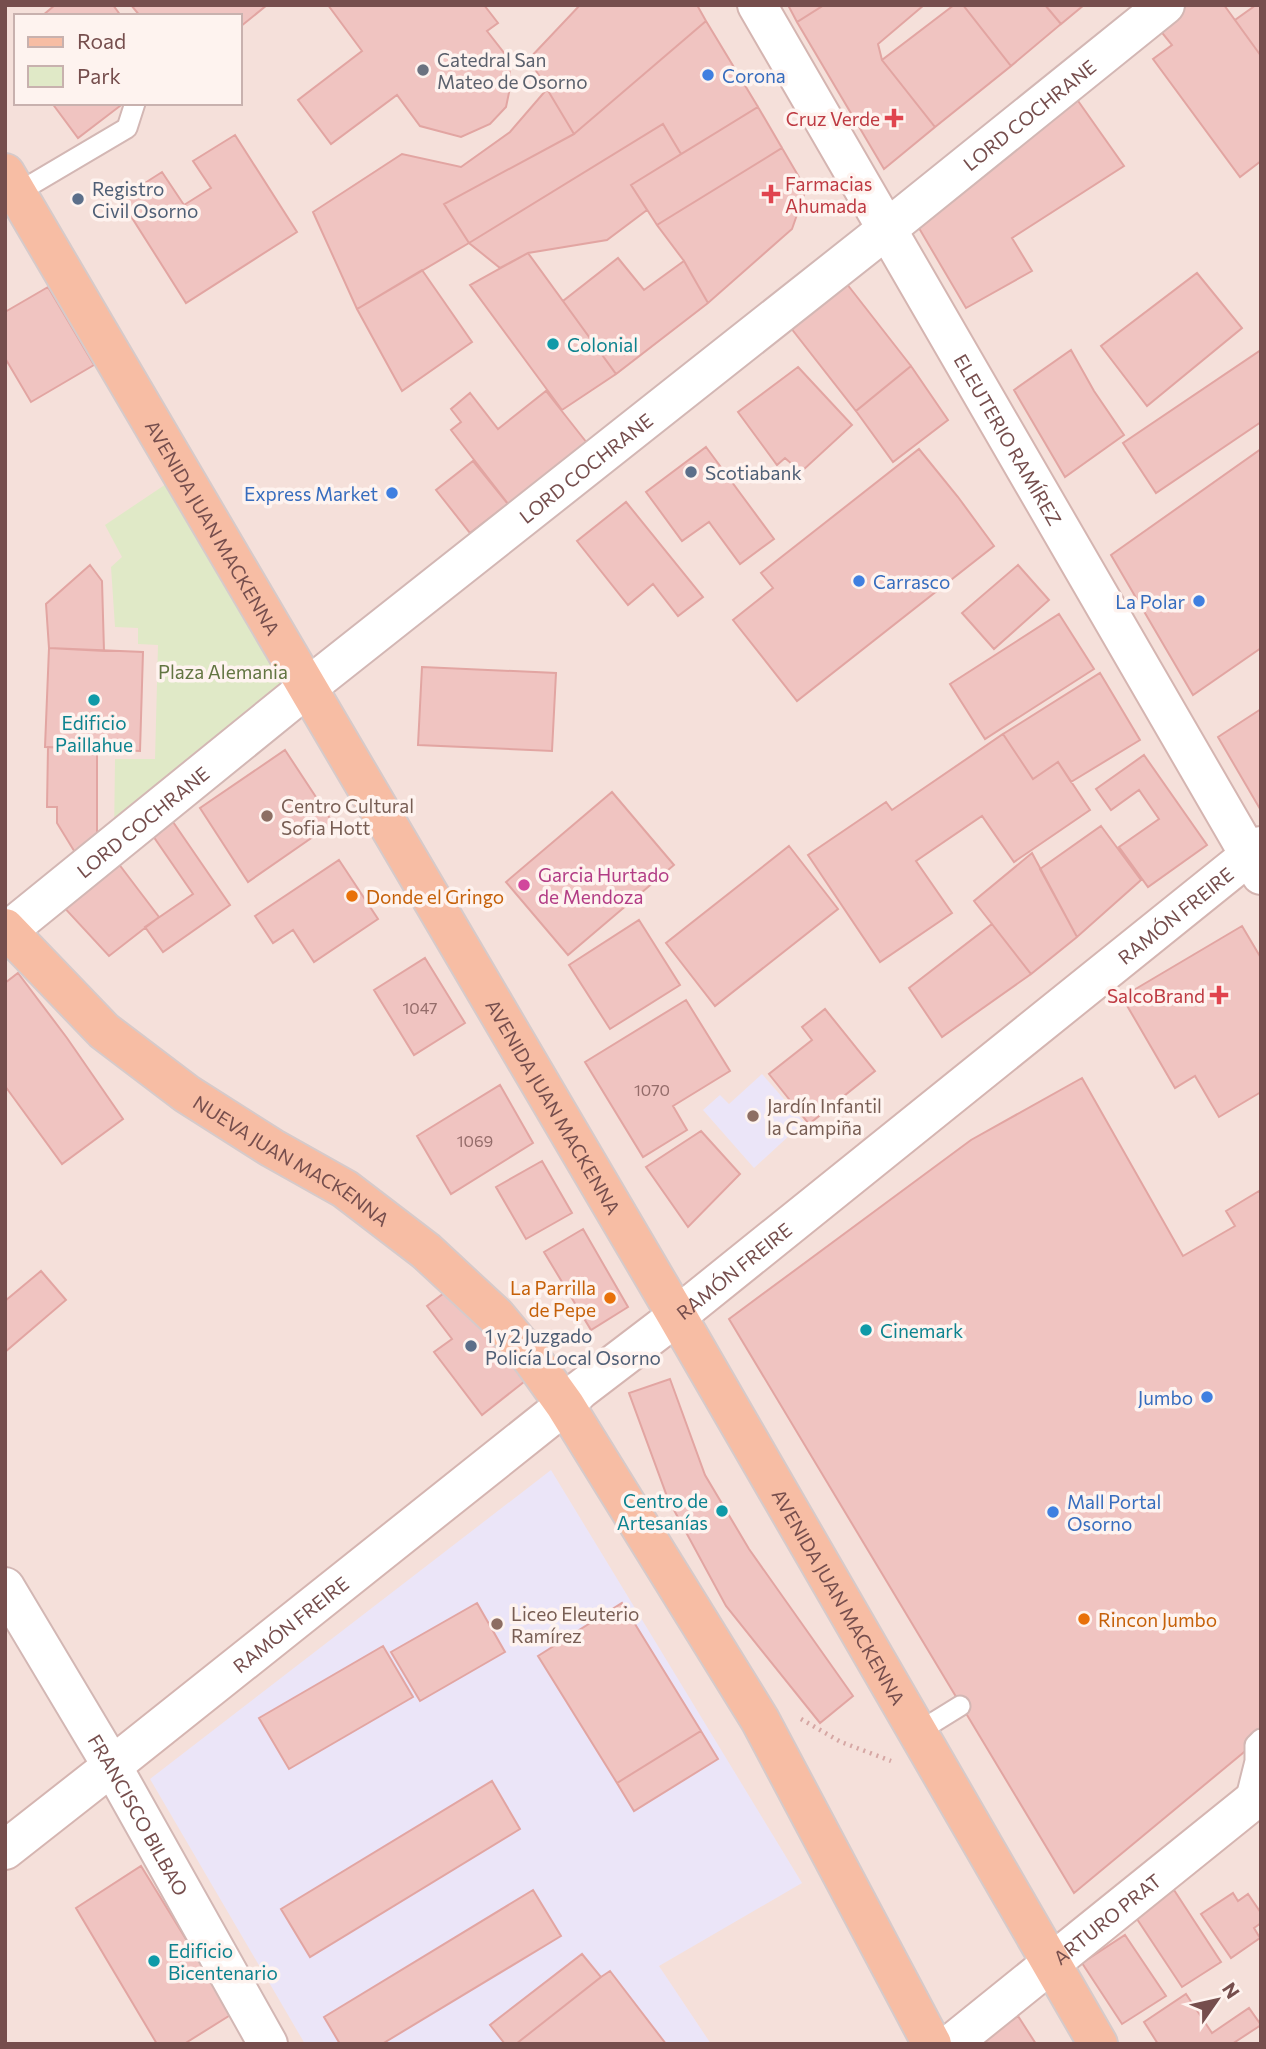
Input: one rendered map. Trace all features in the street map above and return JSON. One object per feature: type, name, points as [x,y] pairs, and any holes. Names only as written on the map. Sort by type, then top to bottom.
[{"type":"main road","name":"ELEUTERIO RAMÍREZ","points":[[757,5],[1257,859]]},
{"type":"main road","name":"LORD COCHRANE","points":[[6,930],[1165,5]]},
{"type":"main road","name":"AVENIDA JUAN MACKENNA","points":[[11,183],[677,1316],[1098,2044]]},
{"type":"main road","name":"RAMÓN FREIRE","points":[[5,1850],[565,1405],[580,1390],[1257,859]]},
{"type":"main road","name":"NUEVA JUAN MACKENNA","points":[[6,930],[104,1031],[187,1094],[272,1148],[345,1189],[456,1276],[496,1316],[532,1359],[565,1405]]},
{"type":"main road","points":[[565,1405],[760,1720],[932,2044]]},
{"type":"main road","name":"FRANCISCO BILBAO","points":[[5,1587],[112,1766],[268,2044]]},
{"type":"main road","name":"ARTURO PRAT","points":[[951,2044],[1261,1794]]},
{"type":"lane","points":[[11,183],[127,128],[134,105]]},
{"type":"lane","points":[[918,1732],[960,1706]]},
{"type":"lane","points":[[1218,1829],[1245,1801],[1255,1761],[1255,1745],[1261,1739]]},
{"type":"shaded area","points":[[5,5],[1261,5],[1261,2044],[5,2044]]},
{"type":"shaded area","name":"Jardín Infantil la Campiña","points":[[762,1074],[804,1122],[754,1168],[703,1110],[720,1095],[729,1104]]},
{"type":"shaded area","name":"Liceo Eleuterio Ramírez","points":[[551,1470],[802,1883],[659,1966],[711,2044],[305,2044],[150,1779]]},
{"type":"green space","name":"Plaza Alemania","points":[[184,472],[308,687],[114,840],[115,759],[155,759],[158,645],[138,644],[138,628],[115,627],[111,567],[122,557],[105,525]]},
{"type":"building","points":[[55,5],[113,5],[120,14],[44,14]]},
{"type":"building","points":[[131,5],[267,5],[242,25],[242,14],[138,14]]},
{"type":"building","name":"Catedral San Mateo de Osorno","points":[[328,5],[484,5],[498,23],[487,31],[508,58],[511,83],[506,107],[490,124],[461,137],[420,126],[397,95],[331,144],[298,100],[362,51]]},
{"type":"building","points":[[580,5],[697,5],[706,21],[574,134],[529,59]]},
{"type":"building","points":[[788,5],[824,5],[797,22]]},
{"type":"building","points":[[824,5],[924,5],[878,44],[882,60],[935,127],[884,169],[797,22]]},
{"type":"building","points":[[954,5],[963,5],[1011,66],[935,127],[882,60]]},
{"type":"building","points":[[963,5],[1045,5],[1061,24],[1011,66]]},
{"type":"building","points":[[1045,5],[1084,5],[1061,24]]},
{"type":"building","points":[[1181,5],[1224,5],[1261,56],[1261,161],[1240,177],[1153,59],[1172,45],[1155,24]]},
{"type":"building","points":[[1256,5],[1261,5],[1261,56],[1235,20]]},
{"type":"building","points":[[706,21],[758,107],[681,154],[663,124],[469,243],[444,204],[574,134]]},
{"type":"building","points":[[547,89],[574,134],[444,204],[469,243],[357,309],[313,212],[402,154],[461,167],[510,132]]},
{"type":"building","points":[[1076,98],[1124,166],[1012,238],[1032,271],[966,308],[916,223]]},
{"type":"building","points":[[53,105],[120,106],[78,138]]},
{"type":"building","points":[[758,107],[782,148],[657,225],[631,185]]},
{"type":"building","points":[[663,124],[681,154],[631,185],[647,210],[607,240],[528,253],[500,268],[469,243]]},
{"type":"building","points":[[235,135],[297,232],[186,303],[120,199],[162,172],[184,205],[211,188],[193,161]]},
{"type":"building","points":[[782,148],[806,189],[792,229],[708,303],[684,261],[657,225]]},
{"type":"building","name":"Colonial","points":[[528,253],[616,374],[562,410],[470,285]]},
{"type":"building","points":[[618,258],[644,290],[684,261],[708,303],[616,374],[563,301]]},
{"type":"building","points":[[422,270],[472,342],[402,391],[357,309]]},
{"type":"building","points":[[1197,273],[1242,328],[1147,406],[1101,346]]},
{"type":"building","points":[[843,279],[911,366],[856,411],[787,323]]},
{"type":"building","points":[[48,287],[94,365],[31,402],[5,358],[5,312]]},
{"type":"building","points":[[1071,350],[1094,391],[1124,435],[1065,477],[1014,390]]},
{"type":"building","points":[[1261,350],[1261,422],[1156,493],[1123,443]]},
{"type":"building","points":[[911,366],[948,420],[893,462],[856,411]]},
{"type":"building","points":[[798,367],[852,425],[801,472],[785,458],[777,465],[738,412]]},
{"type":"building","points":[[546,391],[587,443],[509,505],[451,430],[461,422],[451,409],[470,393],[498,429]]},
{"type":"building","points":[[706,447],[774,539],[740,564],[709,522],[682,541],[646,492]]},
{"type":"building","name":"Carrasco","points":[[919,449],[994,546],[797,701],[733,620],[773,588],[761,573]]},
{"type":"building","name":"La Polar","points":[[1261,449],[1261,648],[1193,695],[1111,555]]},
{"type":"building","points":[[473,461],[508,504],[470,533],[436,490]]},
{"type":"building","points":[[626,502],[703,597],[678,616],[653,584],[628,605],[577,541]]},
{"type":"building","points":[[90,565],[102,581],[104,651],[49,648],[46,604]]},
{"type":"building","points":[[1018,565],[1049,600],[994,649],[962,613]]},
{"type":"building","points":[[1059,614],[1094,669],[985,739],[950,684]]},
{"type":"building","name":"Edificio Paillahue","points":[[49,648],[143,652],[140,751],[45,747]]},
{"type":"building","points":[[422,667],[556,673],[552,751],[418,745]]},
{"type":"building","points":[[1100,673],[1140,740],[1071,782],[1058,762],[1033,779],[1003,734]]},
{"type":"building","points":[[1261,709],[1261,808],[1260,809],[1218,737]]},
{"type":"building","points":[[1003,734],[1033,779],[1058,762],[1090,810],[1014,862],[982,816],[916,861],[952,913],[880,962],[808,855],[886,802],[892,810]]},
{"type":"building","points":[[48,747],[97,749],[97,842],[76,854],[57,823],[57,807],[47,807]]},
{"type":"building","name":"Centro Cultural Sofia Hott","points":[[285,750],[333,823],[248,882],[200,808]]},
{"type":"building","points":[[1144,755],[1207,845],[1148,887],[1119,847],[1159,819],[1139,790],[1111,810],[1096,789]]},
{"type":"building","points":[[612,792],[674,865],[568,955],[506,882]]},
{"type":"building","points":[[171,819],[230,905],[163,952],[145,927],[193,894],[151,833]]},
{"type":"building","points":[[1101,826],[1141,880],[1077,937],[1040,869]]},
{"type":"building","points":[[789,846],[838,909],[715,1006],[666,943]]},
{"type":"building","points":[[1032,853],[1077,937],[1031,974],[974,901]]},
{"type":"building","points":[[115,859],[159,917],[109,956],[59,902]]},
{"type":"building","points":[[339,860],[378,919],[314,962],[293,930],[273,943],[255,916]]},
{"type":"building","points":[[639,920],[680,985],[610,1029],[569,965]]},
{"type":"building","points":[[992,924],[1031,974],[942,1037],[909,988]]},
{"type":"building","points":[[1242,926],[1261,958],[1261,1092],[1219,1117],[1195,1076],[1175,1088],[1122,997]]},
{"type":"building","points":[[425,958],[465,1023],[414,1055],[374,990]]},
{"type":"building","points":[[18,973],[123,1119],[62,1164],[5,1086],[5,983]]},
{"type":"building","points":[[686,1000],[730,1071],[673,1106],[687,1130],[643,1157],[585,1062]]},
{"type":"building","points":[[825,1009],[875,1071],[809,1124],[769,1074],[812,1040],[802,1027]]},
{"type":"building","name":"Mall Portal Osorno","points":[[1082,1078],[1183,1256],[1235,1226],[1226,1211],[1259,1191],[1261,1194],[1261,1738],[1074,1893],[729,1319],[971,1140]]},
{"type":"building","points":[[500,1085],[533,1143],[451,1194],[417,1136]]},
{"type":"building","points":[[701,1131],[740,1174],[688,1227],[646,1167]]},
{"type":"building","points":[[542,1161],[572,1213],[526,1239],[496,1187]]},
{"type":"building","points":[[583,1229],[628,1307],[591,1330],[544,1252]]},
{"type":"building","points":[[41,1271],[66,1300],[5,1352],[5,1301]]},
{"type":"building","name":"1 y 2 Juzgado Policía Local Osorno","points":[[452,1287],[525,1381],[482,1415],[434,1352],[452,1339],[427,1306]]},
{"type":"building","points":[[670,1379],[705,1475],[749,1549],[853,1696],[820,1723],[726,1606],[668,1499],[629,1393]]},
{"type":"building","points":[[477,1603],[505,1652],[420,1701],[391,1652]]},
{"type":"building","points":[[622,1603],[701,1731],[617,1783],[538,1656]]},
{"type":"building","points":[[383,1646],[413,1697],[289,1769],[259,1718]]},
{"type":"building","points":[[701,1731],[718,1759],[634,1811],[617,1783]]},
{"type":"building","points":[[492,1781],[520,1829],[310,1957],[281,1909]]},
{"type":"building","name":"Edificio Bicentenario","points":[[141,1866],[232,2014],[184,2044],[157,2044],[76,1908]]},
{"type":"building","points":[[533,1890],[561,1936],[382,2044],[340,2044],[324,2017]]},
{"type":"building","points":[[1174,1890],[1221,1962],[1182,1987],[1135,1916]]},
{"type":"building","points":[[1233,1893],[1238,1901],[1248,1894],[1261,1913],[1261,1923],[1254,1928],[1260,1938],[1231,1958],[1201,1914]]},
{"type":"building","points":[[1125,1935],[1166,1996],[1122,2024],[1082,1963]]},
{"type":"building","points":[[582,1954],[601,1977],[516,2044],[505,2044],[490,2025]]},
{"type":"building","points":[[610,1971],[666,2044],[516,2044],[601,1977]]},
{"type":"building","points":[[1186,1994],[1212,2033],[1249,2008],[1261,2025],[1232,2044],[1158,2044],[1144,2022]]},
{"type":"building","points":[[1018,2016],[1036,2044],[977,2044]]},
{"type":"place","name":"Catedral San Mateo de Osorno","points":[[423,70]]},
{"type":"place","name":"Corona","points":[[708,75]]},
{"type":"place","name":"Cruz Verde","points":[[894,118]]},
{"type":"place","name":"Farmacias Ahumada","points":[[771,194]]},
{"type":"place","name":"Registro Civil Osorno","points":[[78,199]]},
{"type":"place","name":"Colonial","points":[[553,344]]},
{"type":"place","name":"Scotiabank","points":[[691,472]]},
{"type":"place","name":"Express Market","points":[[392,493]]},
{"type":"place","name":"Carrasco","points":[[859,581]]},
{"type":"place","name":"La Polar","points":[[1199,601]]},
{"type":"place","name":"Edificio Paillahue","points":[[94,700]]},
{"type":"place","name":"Centro Cultural Sofia Hott","points":[[267,816]]},
{"type":"place","name":"Garcia Hurtado de Mendoza","points":[[524,885]]},
{"type":"place","name":"Donde el Gringo","points":[[352,896]]},
{"type":"place","name":"SalcoBrand","points":[[1219,995]]},
{"type":"place","name":"Jardín Infantil la Campiña","points":[[753,1116]]},
{"type":"place","name":"La Parrilla de Pepe","points":[[610,1298]]},
{"type":"place","name":"Cinemark","points":[[866,1330]]},
{"type":"place","name":"1 y 2 Juzgado Policía Local Osorno","points":[[471,1346]]},
{"type":"place","name":"Jumbo","points":[[1207,1397]]},
{"type":"place","name":"Centro de Artesanías","points":[[722,1511]]},
{"type":"place","name":"Mall Portal Osorno","points":[[1053,1512]]},
{"type":"place","name":"Rincon Jumbo","points":[[1084,1619]]},
{"type":"place","name":"Liceo Eleuterio Ramírez","points":[[497,1624]]},
{"type":"place","name":"Edificio Bicentenario","points":[[154,1961]]}]
